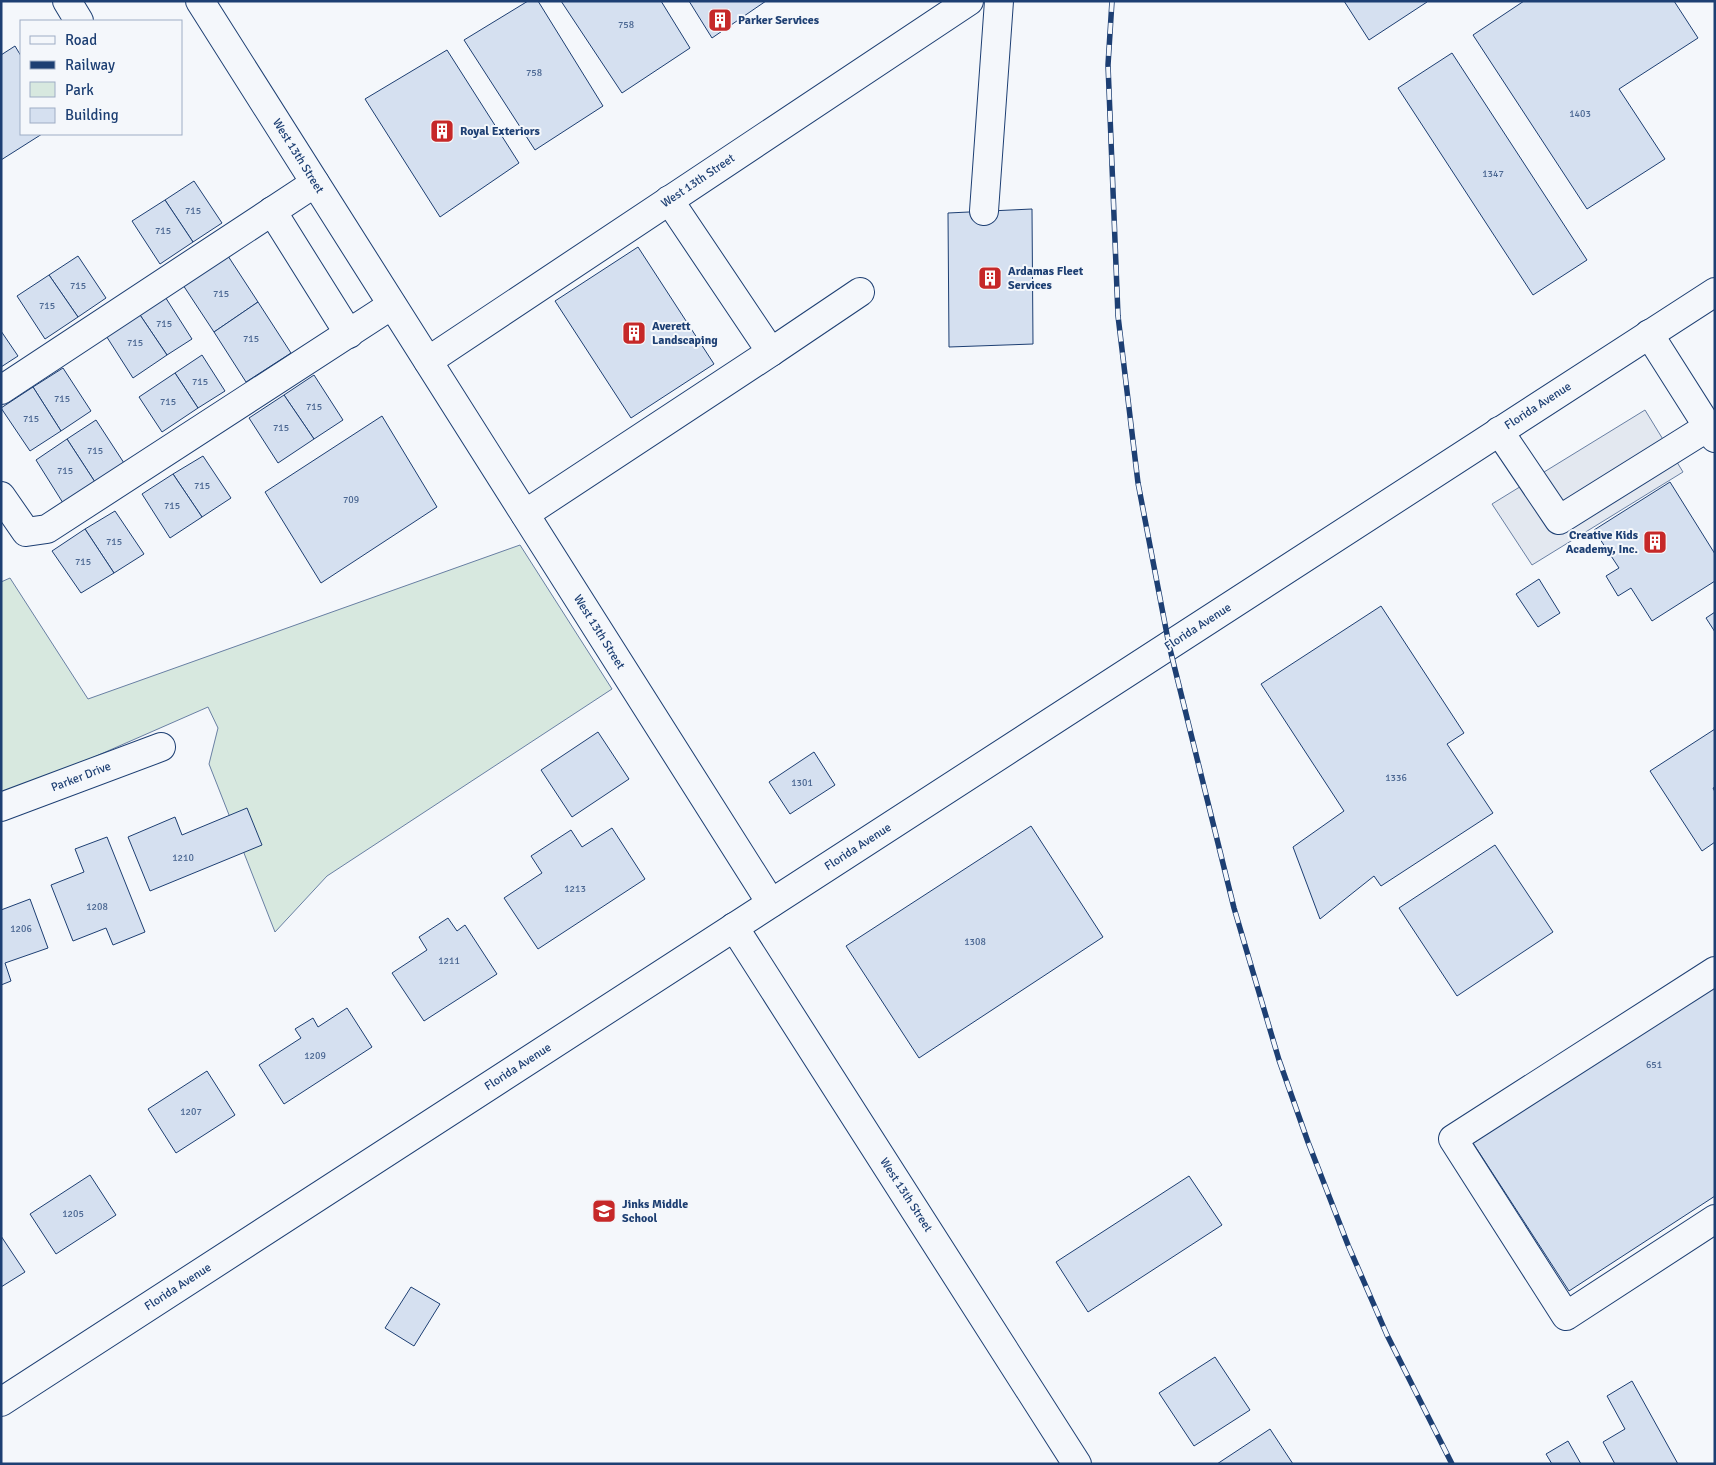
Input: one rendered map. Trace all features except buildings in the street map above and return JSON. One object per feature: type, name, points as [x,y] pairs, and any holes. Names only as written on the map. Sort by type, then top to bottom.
[{"type":"street","points":[[67,1],[78,20]]},
{"type":"street","name":"West 13th Street","points":[[200,1],[771,904]]},
{"type":"street","name":"West 13th Street","points":[[428,361],[969,1]]},
{"type":"street","points":[[984,211],[999,1]]},
{"type":"street","points":[[1,390],[315,183]]},
{"type":"street","points":[[670,200],[771,352]]},
{"type":"street","points":[[272,211],[349,334]]},
{"type":"street","points":[[525,514],[860,292]]},
{"type":"street","name":"Florida Avenue","points":[[1,1402],[1715,292]]},
{"type":"street","points":[[1,496],[26,532],[47,529],[392,305]]},
{"type":"street","points":[[1499,432],[1559,520],[1711,433],[1649,334]]},
{"type":"street","name":"Parker Drive","points":[[1,807],[161,747]]},
{"type":"street","name":"West 13th Street","points":[[734,927],[1077,1464]]},
{"type":"street","points":[[1715,970],[1453,1139],[1566,1316],[1715,1220]]},
{"type":"green space","points":[[520,545],[612,689],[327,876],[275,932],[209,764],[218,728],[208,707],[44,779],[1,795],[1,582],[10,578],[88,699]]},
{"type":"shaded area","points":[[1645,410],[1683,472],[1532,565],[1492,504]]},
{"type":"railway","points":[[1112,1],[1108,65],[1118,316],[1138,483],[1169,645],[1234,908],[1279,1060],[1348,1245],[1387,1335],[1452,1464]]},
{"type":"place","name":"Parker Services","points":[[720,20]]},
{"type":"place","name":"Royal Exteriors","points":[[442,131]]},
{"type":"place","name":"Ardamas Fleet Services","points":[[990,278]]},
{"type":"place","name":"Averett Landscaping","points":[[634,333]]},
{"type":"place","name":"Creative Kids Academy, Inc.","points":[[1655,542]]},
{"type":"place","name":"Jinks Middle School","points":[[604,1211]]}]
